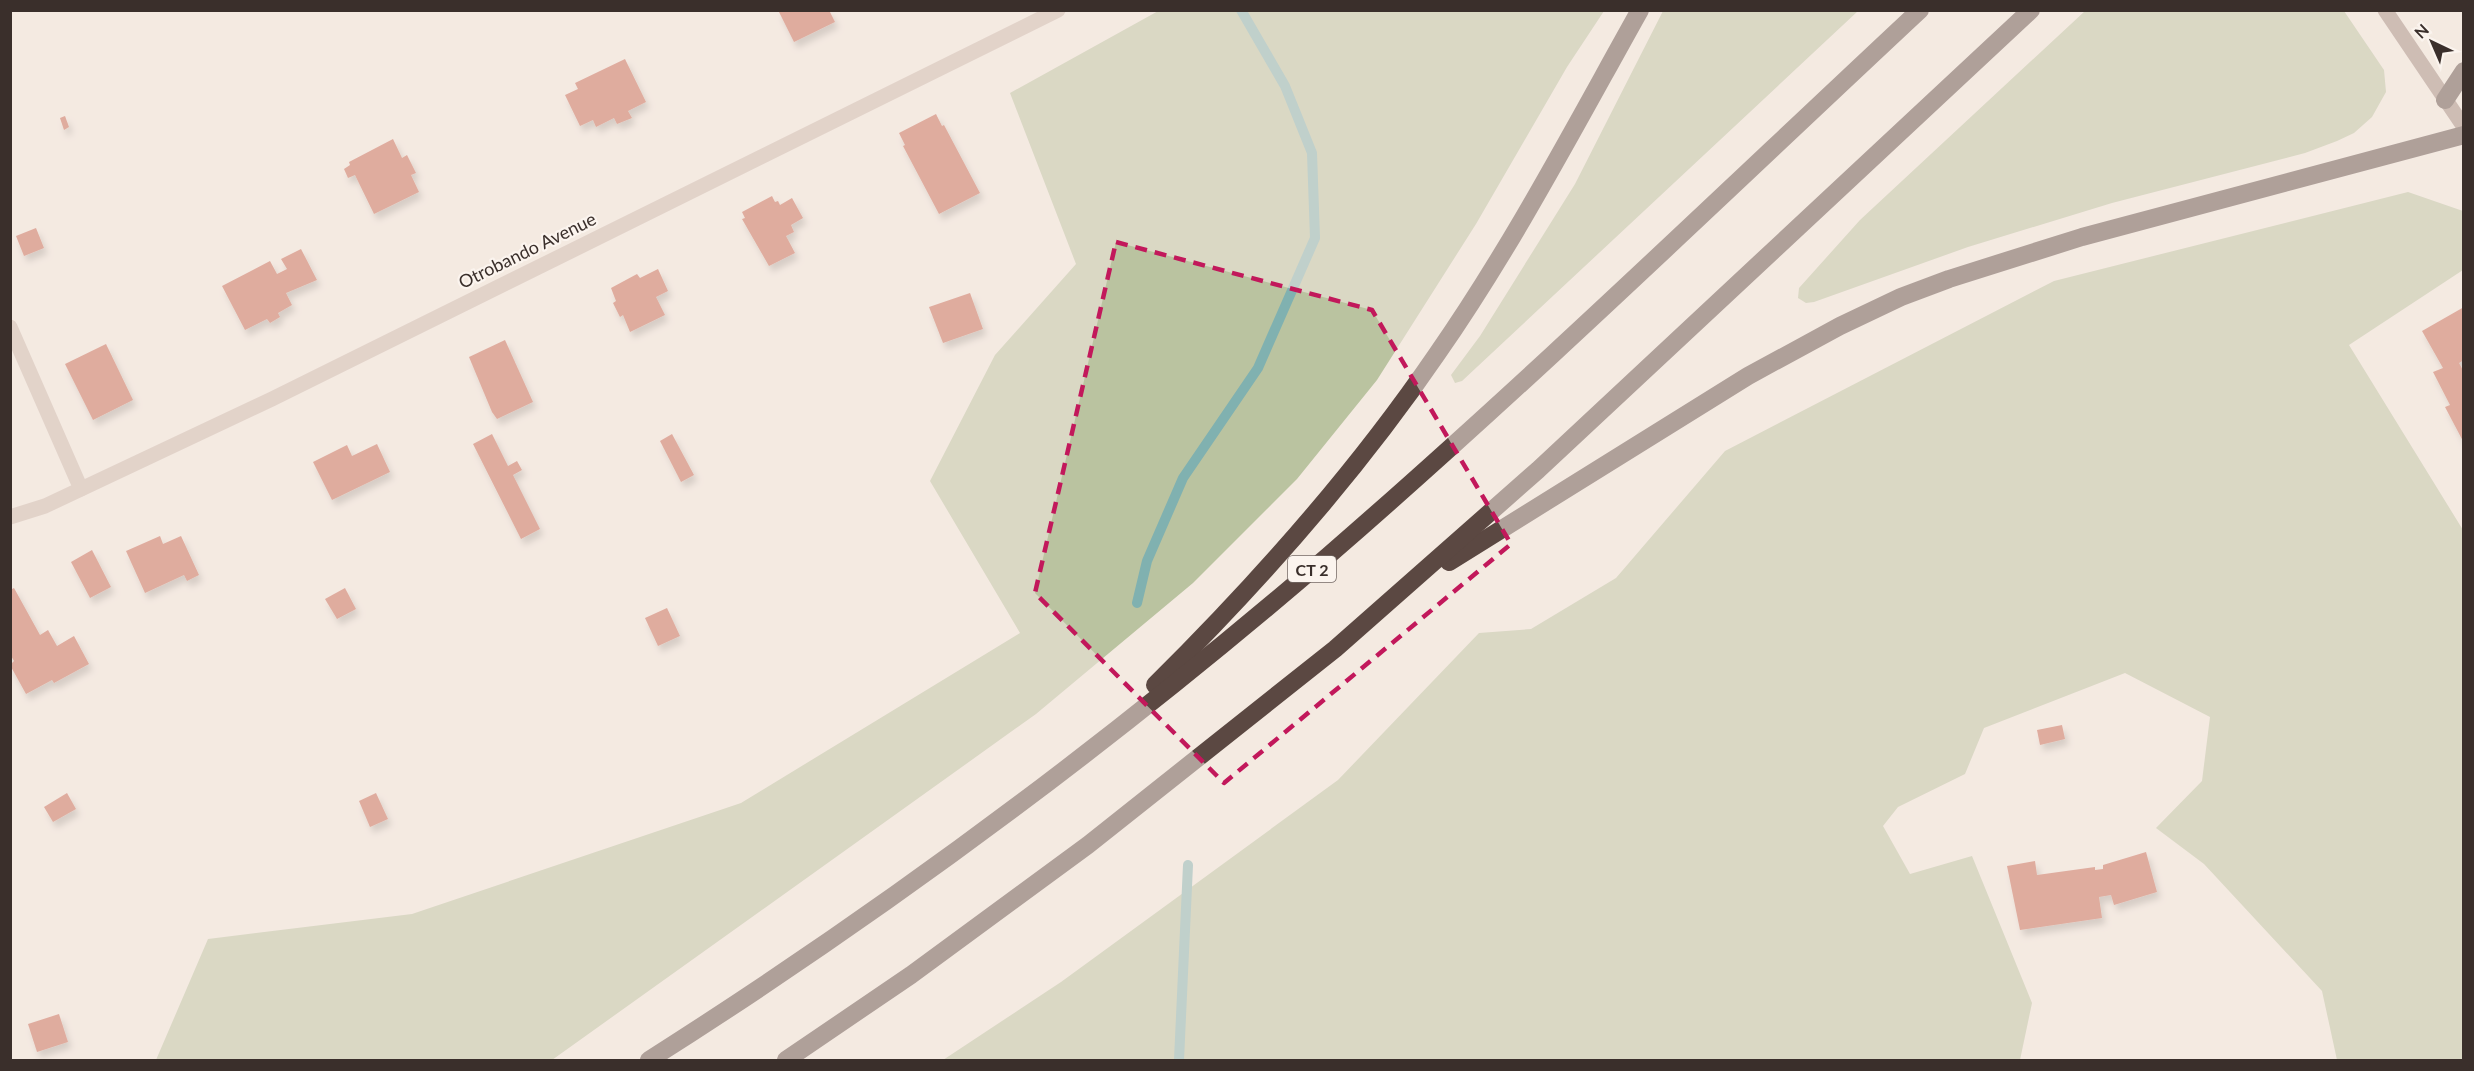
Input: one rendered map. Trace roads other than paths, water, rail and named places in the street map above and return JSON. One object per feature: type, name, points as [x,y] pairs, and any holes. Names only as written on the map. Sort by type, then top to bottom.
[{"type":"highway","points":[[1087,752],[1203,636],[1276,557],[1338,486],[1405,399],[1455,329],[1488,276],[1640,10]]},
{"type":"highway","name":"CT 2","points":[[649,1060],[773,979],[908,886],[1087,752],[1292,586],[1405,488],[1920,10]]},
{"type":"highway","points":[[786,1060],[921,968],[1097,838],[1296,682],[1404,590],[1555,455],[2031,10]]},
{"type":"highway","points":[[2445,100],[2463,71]]},
{"type":"highway","points":[[1404,590],[1756,371],[1840,326],[1901,297],[2082,237],[2463,135]]},
{"type":"main road","points":[[2385,10],[2463,127]]},
{"type":"street","name":"Otrobando Avenue","points":[[10,517],[45,506],[272,399],[1058,10]]},
{"type":"street","points":[[10,327],[81,489]]},
{"type":"waterway","points":[[1137,603],[1147,561],[1183,478],[1258,368],[1315,238],[1312,153],[1285,86],[1241,10]]},
{"type":"waterway","points":[[1179,1060],[1188,865]]}]
